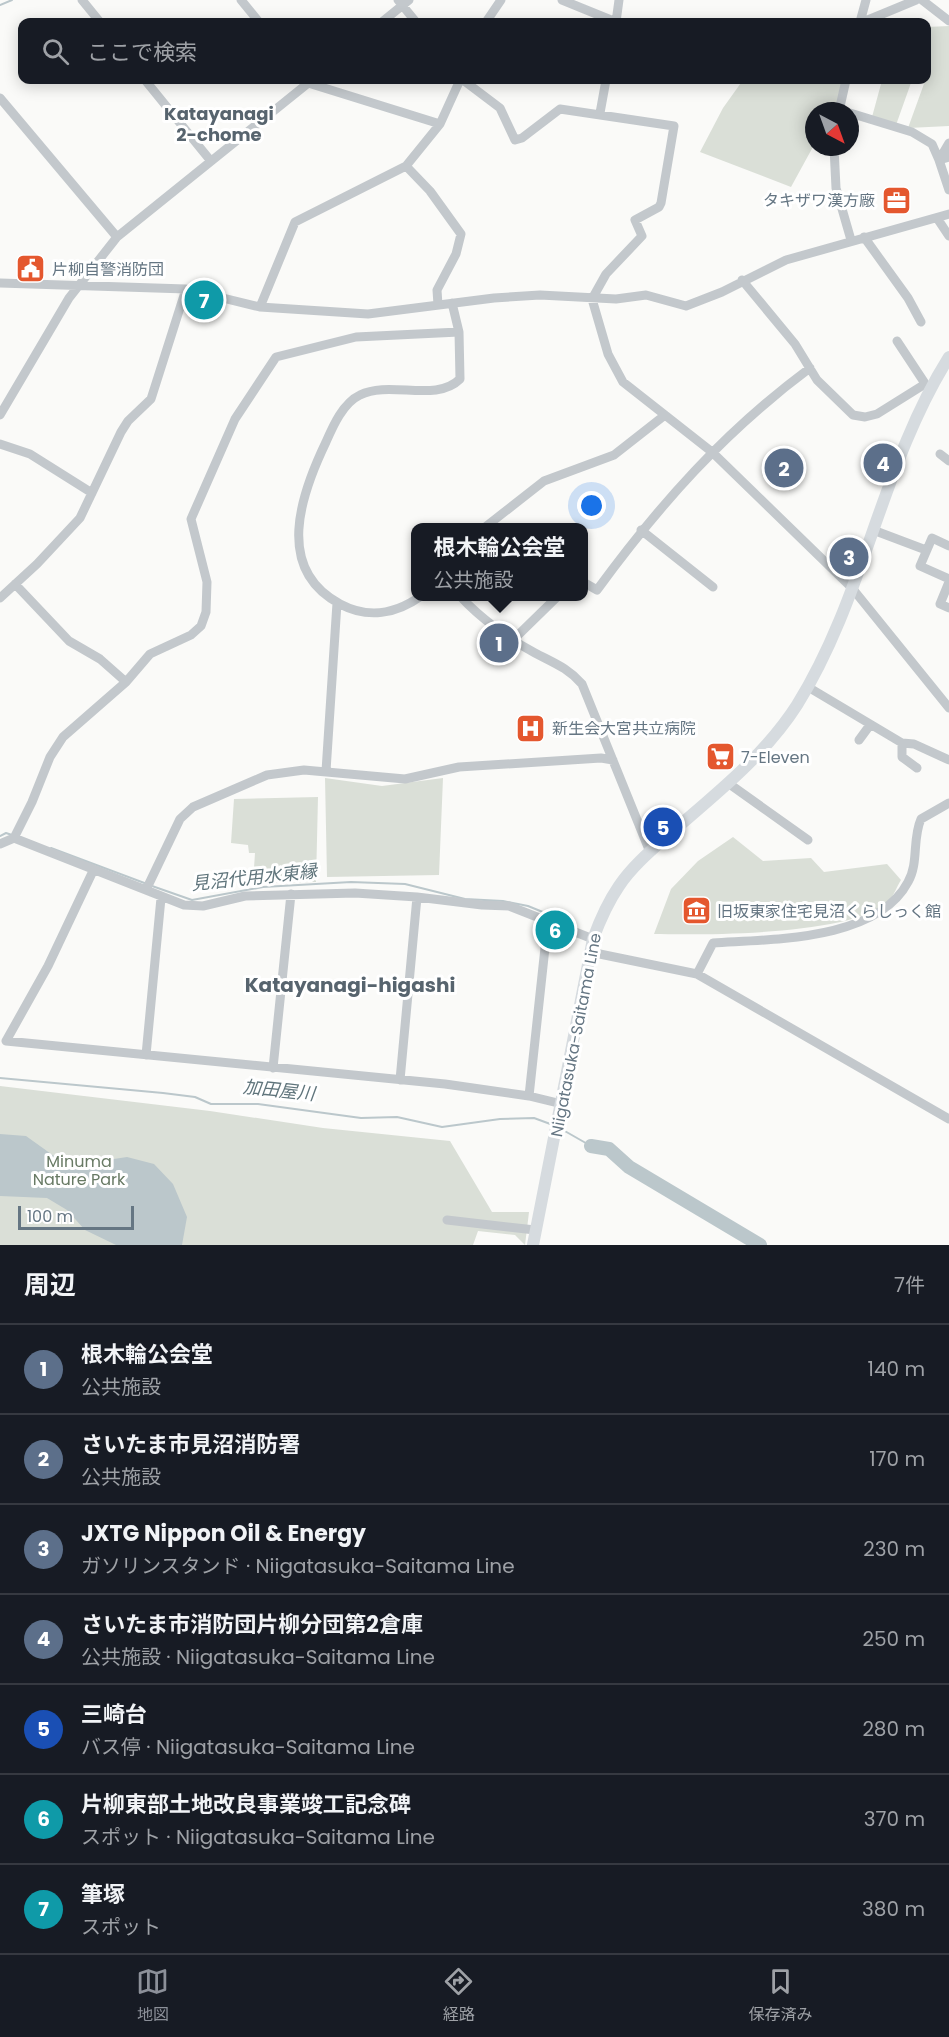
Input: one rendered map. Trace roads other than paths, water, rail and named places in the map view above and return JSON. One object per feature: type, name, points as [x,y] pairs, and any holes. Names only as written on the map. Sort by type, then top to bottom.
[{"type":"main road","name":"Niigatasuka-Saitama Line","points":[[532,1245],[562,1104],[590,952],[609,900],[620,884],[650,852],[728,783],[780,729],[808,687],[829,645],[852,588],[927,387],[944,374],[949,357]]},
{"type":"street","points":[[82,0],[97,18]]},
{"type":"street","points":[[241,0],[256,18]]},
{"type":"street","points":[[489,18],[501,0]]},
{"type":"street","points":[[562,0],[606,18]]},
{"type":"street","points":[[617,18],[619,0]]},
{"type":"street","points":[[863,18],[866,0]]},
{"type":"street","points":[[872,18],[916,0]]},
{"type":"street","points":[[922,0],[949,21]]},
{"type":"street","points":[[386,18],[403,2],[413,18]]},
{"type":"street","points":[[148,84],[210,160]]},
{"type":"street","points":[[0,416],[37,348],[77,285],[117,237],[303,84]]},
{"type":"street","points":[[316,84],[440,124]]},
{"type":"street","points":[[260,307],[296,222],[406,166],[440,124],[460,84]]},
{"type":"street","points":[[467,84],[500,108],[508,120],[515,140],[522,138],[560,109],[600,113],[674,126],[662,203],[635,220],[642,236],[606,274],[592,298],[608,354],[618,376],[632,392],[712,452],[852,588],[949,708]]},
{"type":"street","points":[[600,113],[605,84]]},
{"type":"street","points":[[842,102],[845,84]]},
{"type":"street","points":[[0,98],[117,237]]},
{"type":"street","points":[[859,116],[912,132],[932,144],[949,190]]},
{"type":"street","points":[[939,160],[949,144]]},
{"type":"street","points":[[834,156],[836,188],[851,240]]},
{"type":"street","points":[[939,160],[949,157]]},
{"type":"street","points":[[406,166],[430,191],[461,234],[456,254],[437,290],[438,305]]},
{"type":"street","points":[[0,283],[186,289],[260,307],[369,314],[540,295],[616,299],[646,295],[686,306],[786,260],[949,214]]},
{"type":"street","points":[[937,218],[949,236]]},
{"type":"street","points":[[864,237],[914,307],[921,322]]},
{"type":"street","points":[[742,280],[795,344],[817,380],[857,417],[877,414],[927,387],[897,341]]},
{"type":"street","points":[[0,598],[80,518],[121,432],[151,399],[186,289]]},
{"type":"street","points":[[414,601],[399,609],[373,614],[337,603],[314,583],[302,564],[299,550],[300,508],[311,473],[335,423],[350,400],[378,387],[421,390],[453,386],[460,379],[459,332],[452,303]]},
{"type":"street","points":[[14,838],[32,802],[50,757],[63,737],[126,682],[150,654],[191,635],[201,626],[206,612],[207,582],[191,519],[235,419],[276,357],[356,337],[459,332]]},
{"type":"street","points":[[588,585],[597,590],[671,494],[765,401],[810,368]]},
{"type":"street","points":[[490,523],[544,481],[614,455],[665,415]]},
{"type":"street","points":[[0,444],[30,454],[92,493]]},
{"type":"street","points":[[940,454],[949,461]]},
{"type":"street","points":[[641,530],[713,587]]},
{"type":"street","points":[[873,530],[926,550]]},
{"type":"street","points":[[949,546],[932,538],[920,566],[949,580],[940,604],[949,608]]},
{"type":"street","points":[[15,584],[69,641],[100,659],[126,682]]},
{"type":"street","points":[[465,601],[484,618],[534,653],[562,665],[575,676],[596,714],[650,852]]},
{"type":"street","points":[[514,639],[554,601]]},
{"type":"street","points":[[326,771],[337,603]]},
{"type":"street","points":[[808,687],[902,743],[914,744],[949,760]]},
{"type":"street","points":[[859,740],[870,725]]},
{"type":"street","points":[[902,743],[900,753],[917,768]]},
{"type":"street","points":[[146,890],[180,819],[193,807],[267,775],[304,770],[405,779],[459,767],[601,758],[613,760]]},
{"type":"street","points":[[728,783],[808,840]]},
{"type":"street","points":[[697,974],[713,943],[793,938],[843,926],[883,912],[901,892],[912,873],[921,819],[949,803]]},
{"type":"street","points":[[0,843],[14,838],[161,898],[184,905],[203,906],[245,896],[291,894],[355,893],[417,897],[508,906],[593,939]]},
{"type":"street","points":[[93,871],[48,966],[6,1041],[400,1080],[528,1096],[562,1104]]},
{"type":"street","points":[[273,1068],[291,894]]},
{"type":"street","points":[[400,1080],[417,897]]},
{"type":"street","points":[[146,1055],[161,898]]},
{"type":"street","points":[[528,1096],[548,920]]},
{"type":"street","points":[[590,952],[697,974],[949,1119]]},
{"type":"street","points":[[447,1220],[535,1230]]},
{"type":"waterway","name":"見沼代用水東縁","points":[[0,5],[12,0]]},
{"type":"waterway","name":"見沼代用水東縁","points":[[0,836],[6,833],[12,835]]},
{"type":"waterway","name":"見沼代用水東縁","points":[[51,848],[147,884]]},
{"type":"waterway","name":"見沼代用水東縁","points":[[152,886],[192,900],[263,887],[351,882],[405,884],[465,899],[503,901],[528,906],[555,917]]},
{"type":"waterway","name":"見沼代用水東縁","points":[[584,1021],[592,982]]},
{"type":"waterway","name":"見沼代用水東縁","points":[[564,1130],[575,1067]]},
{"type":"waterway","name":"加田屋川","points":[[0,1078],[163,1093],[195,1097],[211,1104],[258,1104],[361,1118],[397,1117],[442,1127],[500,1119],[534,1118],[553,1125]]},
{"type":"waterway","name":"加田屋川","points":[[563,1130],[591,1146]]},
{"type":"waterway","name":"加田屋川","points":[[591,1146],[609,1149],[629,1167],[760,1245]]},
{"type":"place","name":"タキザワ漢方廠","points":[[896,200]]},
{"type":"place","name":"片柳自警消防団","points":[[31,269]]},
{"type":"place","name":"筆塚","points":[[204,300]]},
{"type":"place","name":"さいたま市消防団片柳分団第2倉庫","points":[[883,463]]},
{"type":"place","name":"さいたま市見沼消防署","points":[[784,468]]},
{"type":"place","name":"JXTG Nippon Oil & Energy","points":[[849,557]]},
{"type":"place","name":"根木輪公会堂","points":[[499,643]]},
{"type":"place","name":"新生会大宮共立病院","points":[[531,728]]},
{"type":"place","name":"7-Eleven","points":[[720,757]]},
{"type":"place","name":"三崎台","points":[[663,827]]},
{"type":"place","name":"旧坂東家住宅見沼くらしっく館","points":[[696,911]]},
{"type":"place","name":"片柳東部土地改良事業竣工記念碑","points":[[555,930]]},
{"type":"district","name":"Katayanagi 2-chome","points":[[219,123]]},
{"type":"district","name":"Katayanagi-higashi","points":[[350,985]]},
{"type":"park label","name":"Minuma Nature Park","points":[[79,1170]]}]
